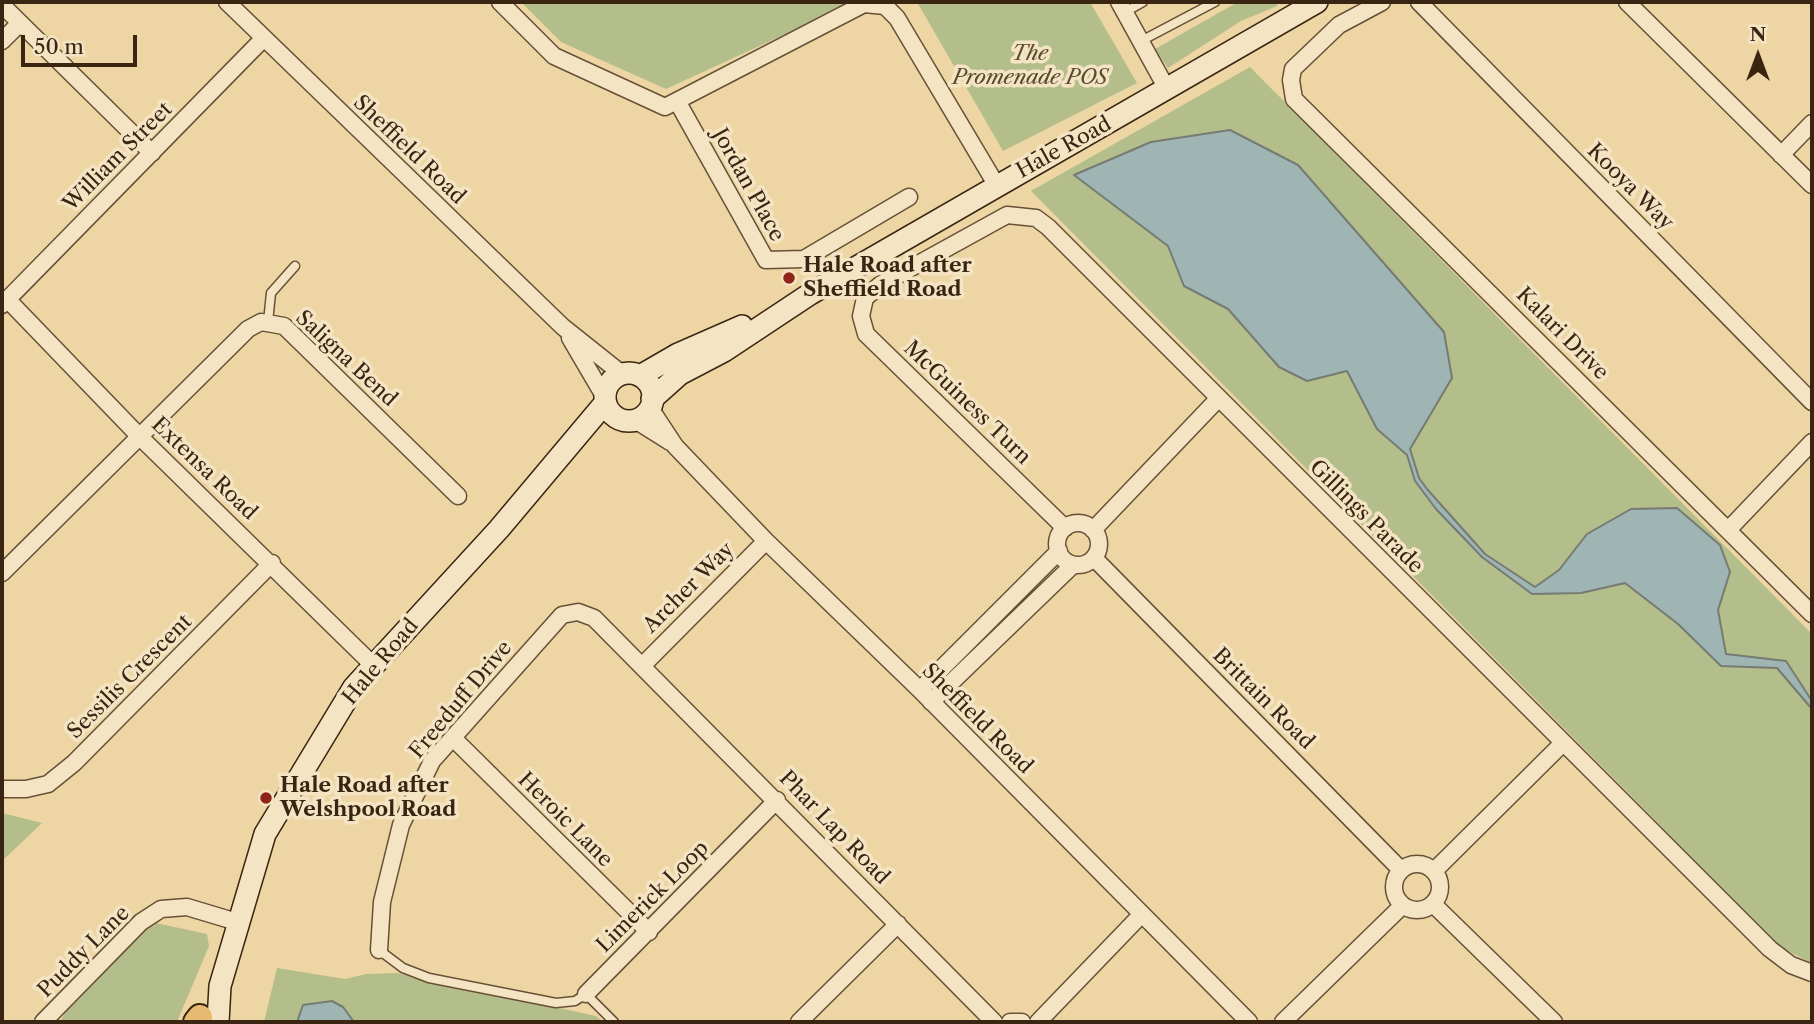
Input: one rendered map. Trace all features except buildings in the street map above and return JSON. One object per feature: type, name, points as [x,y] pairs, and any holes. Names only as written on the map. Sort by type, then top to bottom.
[{"type":"main road","name":"Hale Road","points":[[568,450],[639,412],[680,374],[724,351],[810,294],[1167,89],[1293,9],[1317,2]]},
{"type":"main road","name":"Hale Road","points":[[631,375],[810,294]]},
{"type":"main road","points":[[631,375],[647,382],[639,412],[610,413],[605,399],[610,382],[631,375]]},
{"type":"main road","name":"Hale Road","points":[[203,1021],[220,993],[237,922],[265,834],[354,687],[568,450],[605,399]]},
{"type":"main road","points":[[220,993],[227,1022]]},
{"type":"street","name":"Sheffield Road","points":[[227,2],[563,327],[631,375]]},
{"type":"street","points":[[500,2],[554,56],[665,107],[864,4],[874,3],[891,9],[997,186]]},
{"type":"street","name":"Kalari Drive","points":[[1382,2],[1339,25],[1293,69],[1291,80],[1294,99],[1812,614]]},
{"type":"street","name":"Kooya Way","points":[[1419,2],[1812,402]]},
{"type":"street","points":[[1627,2],[1812,185]]},
{"type":"street","points":[[2,5],[152,153]]},
{"type":"street","points":[[1122,7],[1167,89]]},
{"type":"street","points":[[2,41],[20,23]]},
{"type":"street","name":"William Street","points":[[5,302],[263,39]]},
{"type":"street","name":"Jordan Place","points":[[677,101],[766,260],[804,260],[909,197]]},
{"type":"street","points":[[1781,155],[1812,123]]},
{"type":"street","name":"Gillings Parade","points":[[864,298],[880,285],[1007,215],[1036,218],[1770,949],[1791,965],[1812,973]]},
{"type":"street","name":"McGuiness Turn","points":[[864,298],[862,316],[866,334],[1065,528]]},
{"type":"street","name":"Extensa Road","points":[[5,302],[374,666]]},
{"type":"street","name":"Saligna Bend","points":[[141,438],[248,329],[268,322],[284,326],[291,332],[458,496]]},
{"type":"street","name":"Sheffield Road","points":[[563,327],[605,399]]},
{"type":"street","points":[[1093,530],[1218,399]]},
{"type":"street","name":"Sheffield Road","points":[[639,412],[766,541],[926,696],[1249,1022]]},
{"type":"street","points":[[2,573],[141,438]]},
{"type":"street","points":[[1729,529],[1812,442]]},
{"type":"street","points":[[1080,523],[1093,530],[1099,544],[1094,558],[1087,564],[1073,565],[1066,561],[1059,551],[1058,538],[1065,528],[1080,523]]},
{"type":"street","name":"Archer Way","points":[[642,666],[766,541]]},
{"type":"street","points":[[926,696],[975,647],[1025,585],[1059,551]]},
{"type":"street","name":"Brittain Road","points":[[1094,558],[1401,870]]},
{"type":"street","name":"Sessilis Crescent","points":[[2,789],[48,784],[84,753],[272,564]]},
{"type":"street","points":[[975,647],[1037,598],[1073,565]]},
{"type":"street","points":[[1025,585],[1037,598]]},
{"type":"street","name":"Freeduff Drive","points":[[379,950],[382,902],[401,825],[432,761],[562,615],[578,612],[594,618],[642,666]]},
{"type":"street","name":"Phar Lap Road","points":[[642,666],[994,1022]]},
{"type":"street","name":"Heroic Lane","points":[[453,738],[649,932]]},
{"type":"street","points":[[1434,871],[1563,743]]},
{"type":"street","name":"Limerick Loop","points":[[586,994],[777,800]]},
{"type":"street","points":[[1420,864],[1434,871],[1440,880],[1440,890],[1433,904],[1421,910],[1403,905],[1394,888],[1401,870],[1420,864]]},
{"type":"street","points":[[1433,904],[1554,1022]]},
{"type":"street","points":[[1283,1022],[1403,905]]},
{"type":"street","name":"Puddy Lane","points":[[43,1022],[141,922],[162,909],[187,907],[237,922]]},
{"type":"street","points":[[1038,1022],[1141,915]]},
{"type":"street","points":[[799,1022],[898,924]]},
{"type":"street","points":[[1010,1022],[1022,1022]]},
{"type":"lane","points":[[1122,7],[1143,2]]},
{"type":"lane","points":[[1141,41],[1215,2]]},
{"type":"lane","points":[[268,322],[271,293],[295,266]]},
{"type":"lane","name":"Freeduff Drive","points":[[379,950],[403,968],[429,978],[556,1003],[575,1001],[586,994]]},
{"type":"lane","points":[[586,994],[614,1022]]},
{"type":"green space","points":[[521,2],[855,2],[666,89],[561,42]]},
{"type":"green space","name":"The Promenade POS","points":[[917,2],[1090,2],[1137,83],[1003,151]]},
{"type":"green space","points":[[1238,2],[1278,2],[1277,6],[1241,21],[1168,68],[1155,49]]},
{"type":"green space","points":[[1250,67],[1812,634],[1812,963],[1782,948],[1031,191]]},
{"type":"green space","points":[[2,813],[42,823],[2,861]]},
{"type":"green space","points":[[156,923],[207,934],[209,946],[177,1022],[60,1022],[70,1004],[139,934]]},
{"type":"green space","points":[[277,968],[345,979],[366,974],[397,973],[596,1016],[603,1022],[264,1022]]},
{"type":"water","points":[[1230,130],[1298,165],[1444,332],[1452,378],[1410,449],[1419,478],[1485,554],[1535,587],[1559,570],[1587,534],[1631,509],[1677,508],[1720,545],[1730,572],[1718,610],[1726,654],[1786,661],[1812,701],[1812,709],[1777,668],[1721,666],[1678,624],[1625,583],[1581,593],[1532,594],[1482,557],[1436,509],[1415,481],[1407,455],[1377,429],[1347,371],[1307,381],[1279,367],[1228,309],[1184,286],[1168,246],[1074,175],[1151,142]]},
{"type":"water","points":[[332,1001],[343,1007],[354,1022],[297,1022],[303,1005]]},
{"type":"place","name":"Hale Road after Sheffield Road","points":[[789,278]]},
{"type":"place","name":"Hale Road after Welshpool Road","points":[[266,798]]}]
